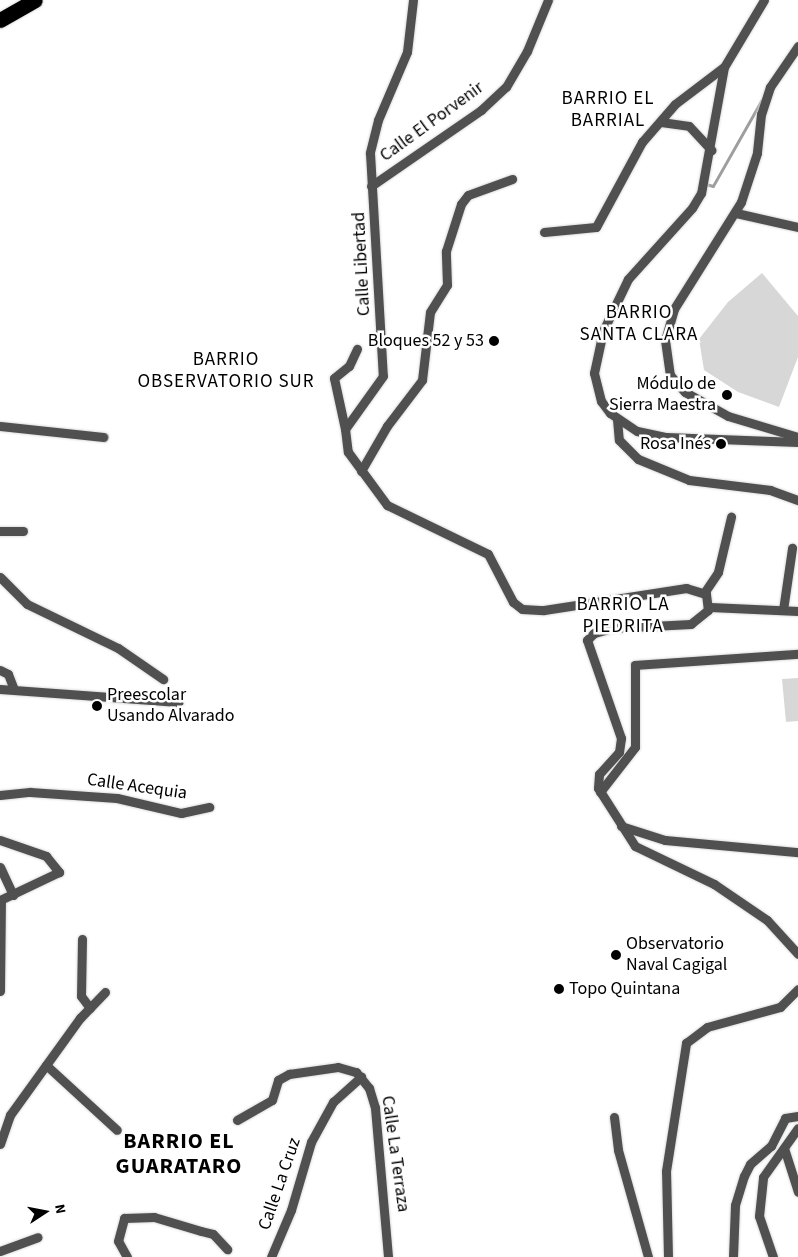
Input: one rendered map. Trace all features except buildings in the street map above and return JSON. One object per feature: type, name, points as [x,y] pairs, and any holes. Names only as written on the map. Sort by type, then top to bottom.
[{"type":"highway","points":[[0,20],[35,0]]},
{"type":"street","name":"Calle Libertad","points":[[345,429],[383,376],[370,186],[370,152],[378,120],[407,52],[413,0]]},
{"type":"street","name":"Calle El Porvenir","points":[[370,186],[481,110],[506,87],[528,51],[548,0]]},
{"type":"street","points":[[764,0],[724,68],[704,183],[692,208],[628,279],[603,331],[594,382],[601,400],[617,420],[653,436],[798,442]]},
{"type":"street","points":[[798,46],[770,88],[750,180],[736,213],[671,317],[665,340],[670,375],[685,392],[717,411],[798,437]]},
{"type":"street","points":[[544,232],[596,227],[642,142],[675,104],[724,68]]},
{"type":"street","points":[[661,122],[690,126],[711,150]]},
{"type":"street","points":[[361,471],[386,426],[422,380],[430,312],[447,285],[446,251],[461,204],[468,195],[512,179]]},
{"type":"street","points":[[736,213],[798,227]]},
{"type":"street","points":[[356,349],[349,366],[334,378],[348,452],[374,494],[392,508],[488,554],[514,602],[522,609],[544,610],[686,588],[704,593]]},
{"type":"street","points":[[617,420],[619,440],[638,459],[689,480],[770,490],[798,500]]},
{"type":"street","points":[[0,426],[103,437]]},
{"type":"street","points":[[704,593],[718,572],[731,517]]},
{"type":"street","points":[[0,531],[23,531]]},
{"type":"street","points":[[783,610],[792,548]]},
{"type":"street","points":[[0,577],[27,604],[118,648],[163,679]]},
{"type":"street","points":[[704,593],[710,608]]},
{"type":"street","points":[[798,611],[710,608],[691,624],[612,628],[594,633],[587,640],[621,738],[619,752],[599,774],[600,792],[622,826],[641,850],[714,884],[766,920],[798,954]]},
{"type":"street","points":[[600,792],[635,747],[635,665],[798,654]]},
{"type":"street","points":[[0,670],[8,674],[13,686]]},
{"type":"street","points":[[0,689],[13,686],[179,702]]},
{"type":"street","name":"Calle Acequia","points":[[0,795],[30,792],[117,798],[181,813],[209,807]]},
{"type":"street","points":[[622,826],[665,840],[798,852]]},
{"type":"street","points":[[0,840],[46,856],[59,872],[0,900],[0,991]]},
{"type":"street","points":[[0,867],[13,895]]},
{"type":"street","points":[[82,939],[81,996],[90,1008]]},
{"type":"street","points":[[668,1257],[666,1171],[686,1043],[707,1027],[780,1007],[798,989]]},
{"type":"street","points":[[0,1144],[10,1115],[90,1008],[105,992]]},
{"type":"street","points":[[46,1065],[117,1130]]},
{"type":"street","name":"Calle La Terraza","points":[[237,1120],[272,1100],[278,1080],[297,1071],[346,1067],[361,1077],[375,1108],[388,1257]]},
{"type":"street","name":"Calle La Cruz","points":[[271,1257],[291,1210],[311,1142],[333,1102],[361,1077]]},
{"type":"street","points":[[733,1257],[735,1205],[744,1176],[750,1164],[771,1146],[785,1118],[798,1116]]},
{"type":"street","points":[[614,1118],[618,1150],[648,1257]]},
{"type":"street","points":[[773,1257],[759,1208],[764,1172],[798,1128]]},
{"type":"street","points":[[784,1148],[798,1192]]},
{"type":"street","points":[[128,1257],[118,1241],[124,1218],[154,1217],[213,1234],[227,1249]]},
{"type":"street","points":[[0,1251],[38,1238]]},
{"type":"shaded area","points":[[762,273],[798,316],[798,357],[779,407],[738,392],[704,370],[699,339],[728,302]]},
{"type":"shaded area","points":[[798,678],[798,721],[786,722],[782,679]]},
{"type":"waterway","points":[[706,184],[713,186],[761,101]]},
{"type":"place","name":"Bloques 52 y 53","points":[[494,341]]},
{"type":"place","name":"Módulo de Sierra Maestra","points":[[727,395]]},
{"type":"place","name":"Rosa Inés","points":[[721,444]]},
{"type":"place","name":"Preescolar Usando Alvarado","points":[[97,706]]},
{"type":"place","name":"Observatorio Naval Cagigal","points":[[616,955]]},
{"type":"place","name":"Topo Quintana","points":[[559,989]]},
{"type":"district","name":"BARRIO EL BARRIAL","points":[[608,110]]},
{"type":"district","name":"BARRIO SANTA CLARA","points":[[639,324]]},
{"type":"district","name":"BARRIO OBSERVATORIO SUR","points":[[226,371]]},
{"type":"district","name":"BARRIO LA PIEDRITA","points":[[623,616]]},
{"type":"district","name":"BARRIO EL GUARATARO","points":[[179,1154]]}]
